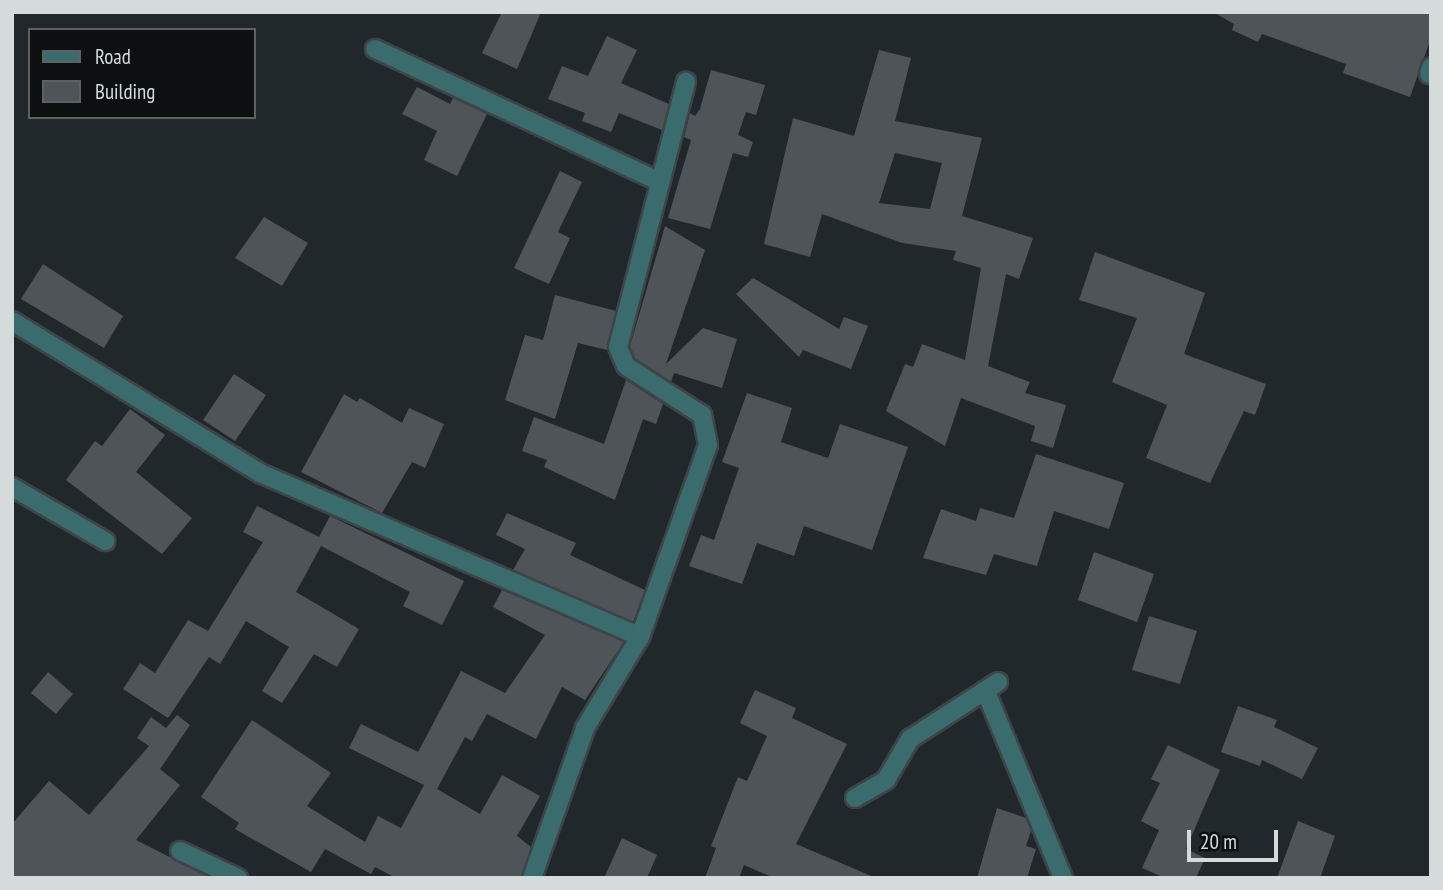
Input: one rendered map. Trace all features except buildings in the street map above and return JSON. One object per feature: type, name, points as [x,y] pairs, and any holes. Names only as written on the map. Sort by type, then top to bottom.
[{"type":"street","points":[[375,49],[660,182]]},
{"type":"street","points":[[532,878],[584,728],[640,637],[708,445],[702,415],[619,358],[660,182],[687,82]]},
{"type":"street","points":[[12,321],[260,473],[640,637]]},
{"type":"street","points":[[12,487],[105,541]]},
{"type":"street","points":[[855,798],[886,780],[910,739],[992,687],[1063,878]]},
{"type":"street","points":[[180,851],[238,878]]}]
